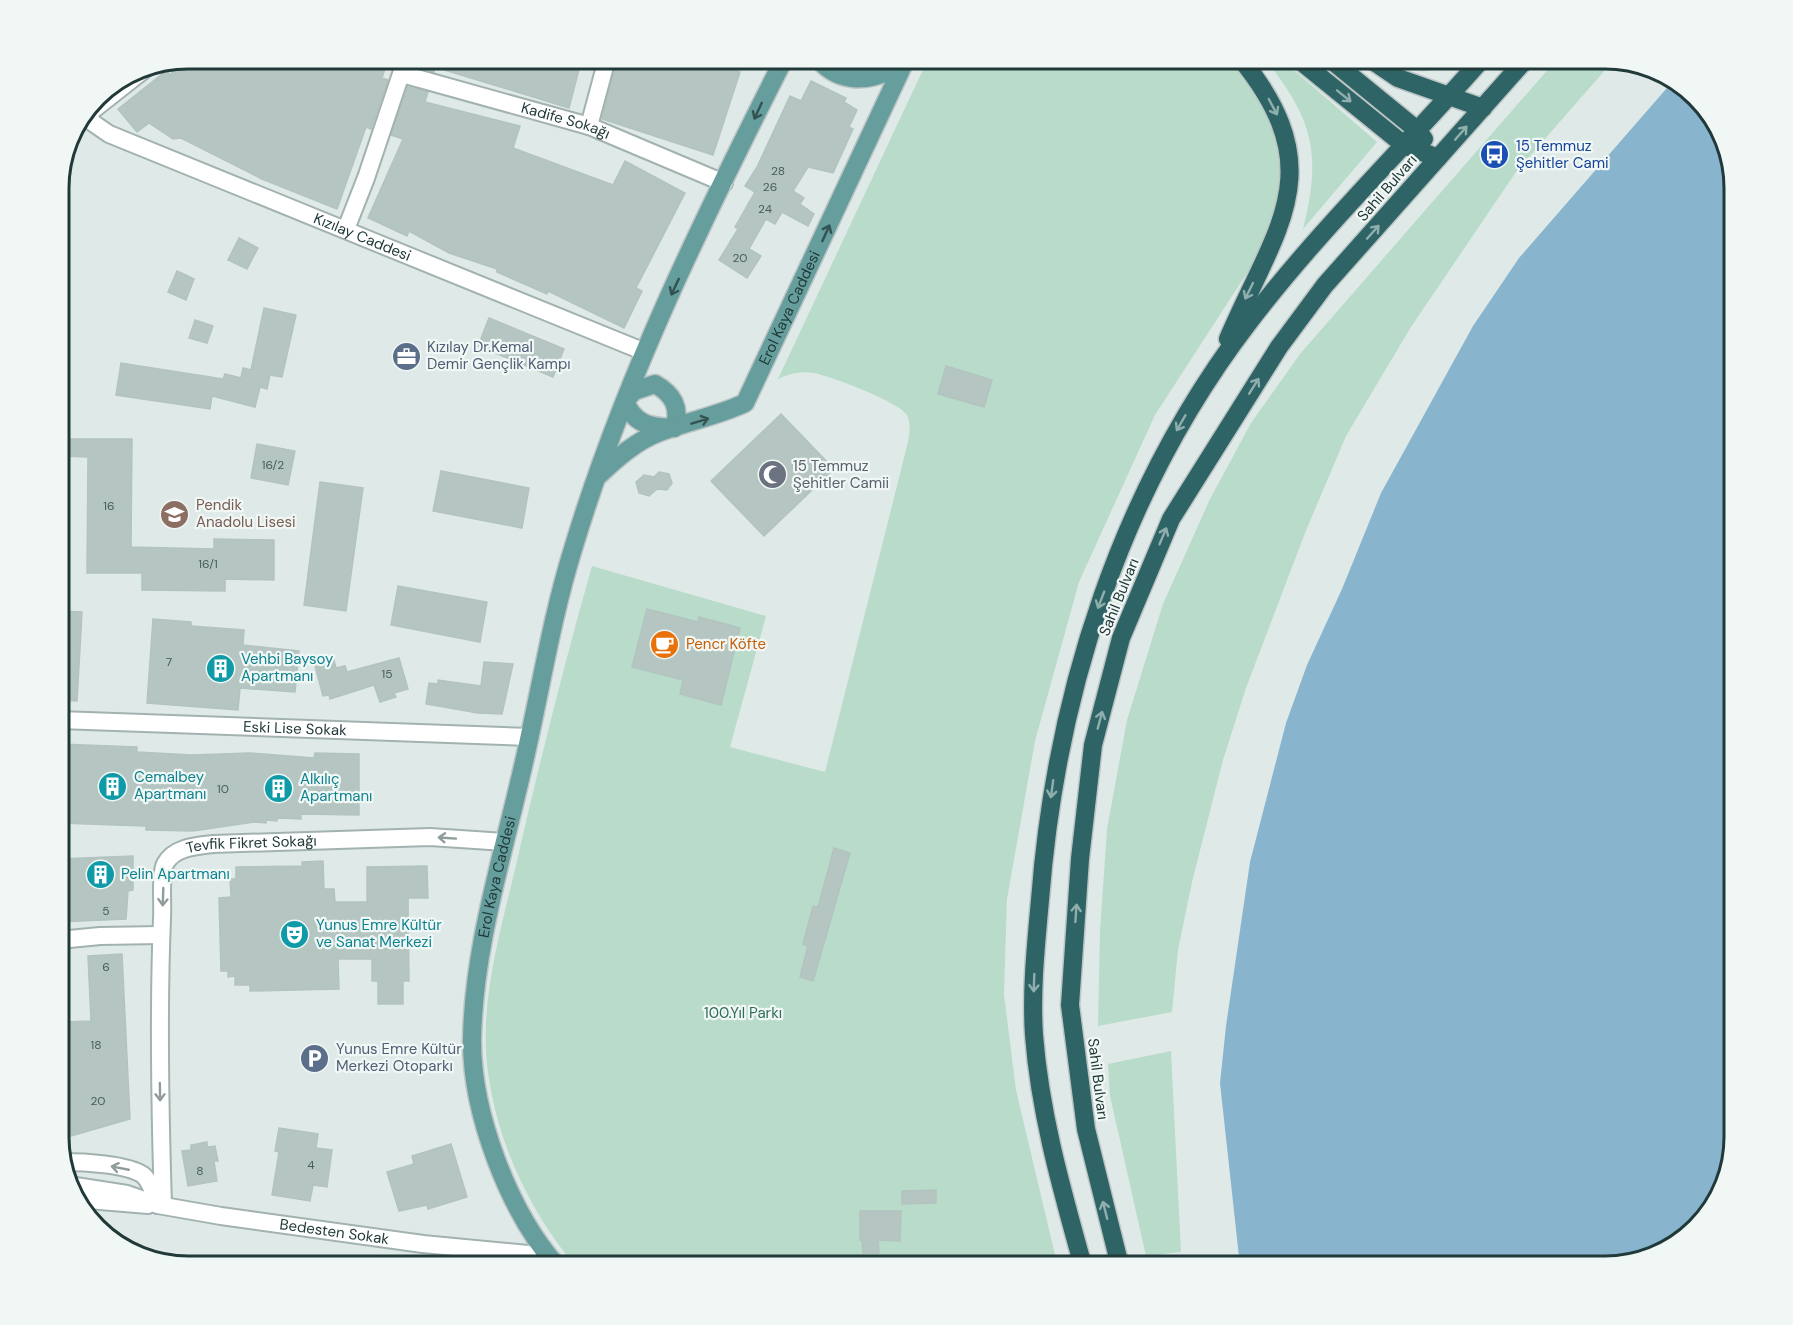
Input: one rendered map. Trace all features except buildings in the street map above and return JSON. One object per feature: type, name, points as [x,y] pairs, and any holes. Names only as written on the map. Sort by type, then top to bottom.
[{"type":"highway","points":[[1212,373],[1269,253],[1289,196],[1290,176],[1285,134],[1274,108],[1248,69]]},
{"type":"highway","points":[[1311,69],[1404,145],[1438,158]]},
{"type":"highway","points":[[1343,69],[1418,130],[1438,158]]},
{"type":"highway","points":[[1385,69],[1398,78],[1483,108]]},
{"type":"highway","name":"Sahil Bulvarı","points":[[1080,1256],[1047,1125],[1033,1015],[1041,877],[1054,772],[1084,650],[1127,534],[1165,452],[1212,373],[1283,280],[1472,69]]},
{"type":"highway","name":"Sahil Bulvarı","points":[[1118,1256],[1086,1130],[1070,1005],[1080,858],[1093,746],[1121,638],[1171,519],[1252,388],[1325,285],[1517,69]]},
{"type":"main road","name":"Erol Kaya Caddesi","points":[[550,1256],[520,1210],[496,1158],[474,1070],[472,1042],[477,989],[491,904],[569,563],[596,479],[645,352],[779,69]]},
{"type":"main road","points":[[828,69],[842,76],[861,80],[876,78],[891,69]]},
{"type":"main road","name":"Erol Kaya Caddesi","points":[[596,479],[634,446],[674,428],[715,416],[745,403],[900,69]]},
{"type":"main road","points":[[655,384],[664,389],[677,406],[678,417],[674,428],[654,427],[640,422],[629,411],[625,401],[634,391],[655,384]]},
{"type":"street","points":[[346,229],[403,69]]},
{"type":"street","name":"Kadife Sokağı","points":[[413,69],[589,126],[724,183]]},
{"type":"street","points":[[589,126],[605,69]]},
{"type":"street","name":"Kızılay Caddesi","points":[[91,119],[109,134],[645,352]]},
{"type":"street","name":"Eski Lise Sokak","points":[[69,720],[530,737]]},
{"type":"street","name":"Tevfik Fikret Sokağı","points":[[161,1205],[159,1067],[161,935],[165,865],[175,853],[190,847],[213,844],[430,837],[505,842]]},
{"type":"street","points":[[69,939],[161,935]]},
{"type":"street","points":[[72,1163],[102,1165],[142,1175],[149,1182],[161,1205]]},
{"type":"street","name":"Bedesten Sokak","points":[[80,1187],[127,1194],[161,1205],[221,1216],[515,1256]]},
{"type":"street","name":"Bedesten Sokak","points":[[87,1200],[125,1205],[161,1205]]},
{"type":"green space","name":"100.Yıl Parkı","points":[[923,69],[1241,69],[1281,131],[1280,222],[1155,415],[1079,582],[1035,741],[1007,899],[1004,994],[1016,1090],[1054,1256],[567,1256],[531,1202],[509,1155],[501,1130],[489,1079],[486,1052],[488,998],[492,971],[552,715],[592,566],[766,616],[730,747],[825,772],[907,447],[910,427],[907,415],[901,410],[849,384],[823,375],[800,372],[778,379]]},
{"type":"green space","points":[[1273,69],[1293,69],[1377,142],[1303,229],[1309,203],[1312,158],[1303,119]]},
{"type":"green space","points":[[1412,69],[1433,69],[1426,71]]},
{"type":"green space","points":[[1548,69],[1606,69],[1516,172],[1411,327],[1346,436],[1305,533],[1246,688],[1223,760],[1192,882],[1178,950],[1172,1012],[1098,1026],[1100,930],[1107,829],[1127,720],[1163,604],[1210,499],[1251,423],[1300,354]]},
{"type":"green space","points":[[1171,1051],[1181,1252],[1146,1256],[1110,1096],[1108,1064]]},
{"type":"water","points":[[1668,87],[1695,109],[1712,135],[1718,150],[1724,188],[1724,1137],[1718,1175],[1708,1197],[1684,1227],[1658,1244],[1621,1255],[1239,1256],[1220,1083],[1250,862],[1286,723],[1307,665],[1342,589],[1381,493],[1473,326],[1519,258]]},
{"type":"place","name":"15 Temmuz Şehitler Cami","points":[[1495,155]]},
{"type":"place","name":"Kızılay Dr.Kemal Demir Gençlik Kampı","points":[[406,356]]},
{"type":"place","name":"15 Temmuz Şehitler Camii","points":[[772,475]]},
{"type":"place","name":"Pendik Anadolu Lisesi","points":[[175,514]]},
{"type":"place","name":"Pencr Köfte","points":[[665,644]]},
{"type":"place","name":"Vehbi Baysoy Apartmanı","points":[[220,668]]},
{"type":"place","name":"Cemalbey Apartmanı","points":[[113,786]]},
{"type":"place","name":"Alkılıç Apartmanı","points":[[279,788]]},
{"type":"place","name":"Pelin Apartmanı","points":[[100,874]]},
{"type":"place","name":"Yunus Emre Kültür ve Sanat Merkezi","points":[[295,934]]},
{"type":"place","name":"Yunus Emre Kültür Merkezi Otoparkı","points":[[315,1058]]}]
